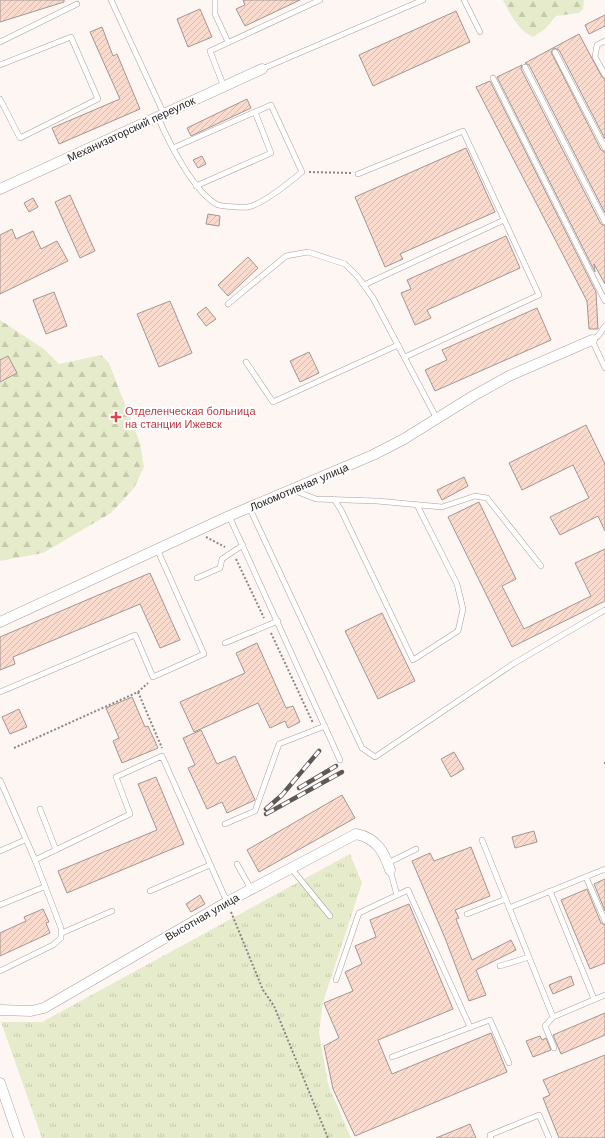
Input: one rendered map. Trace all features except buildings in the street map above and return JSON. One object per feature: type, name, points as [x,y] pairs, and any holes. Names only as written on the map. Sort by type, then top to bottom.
[{"type":"street","name":"Механизаторский переулок","points":[[0,190],[262,69]]},
{"type":"street","name":"Локомотивная улица","points":[[0,622],[157,548],[249,507],[373,455],[437,420],[473,396],[509,376],[592,340]]},
{"type":"street","name":"Высотная улица","points":[[0,1010],[31,1011],[44,1008],[227,902],[356,834],[368,837],[381,848],[389,866]]},
{"type":"street","points":[[0,1083],[19,1138]]},
{"type":"lane","points":[[111,0],[161,116],[173,148],[196,186],[218,205],[249,207],[281,190],[302,172],[271,105],[173,148]]},
{"type":"lane","points":[[215,0],[215,14],[228,42]]},
{"type":"lane","points":[[224,87],[210,51],[320,0]]},
{"type":"lane","points":[[262,69],[423,0]]},
{"type":"lane","points":[[464,0],[480,32]]},
{"type":"lane","points":[[0,42],[77,4]]},
{"type":"lane","points":[[0,64],[71,38],[98,99],[20,138],[0,99]]},
{"type":"lane","points":[[605,41],[597,45],[595,56],[605,75]]},
{"type":"lane","points":[[555,52],[605,148]]},
{"type":"lane","points":[[525,67],[605,222]]},
{"type":"lane","points":[[493,78],[605,302]]},
{"type":"lane","points":[[196,186],[271,153],[255,112]]},
{"type":"lane","points":[[358,174],[463,131],[539,295],[405,357]]},
{"type":"lane","points":[[364,285],[504,220]]},
{"type":"lane","points":[[228,304],[286,256],[308,252],[345,264],[364,285],[405,357],[437,420]]},
{"type":"lane","points":[[605,326],[598,336],[592,340],[605,368]]},
{"type":"lane","points":[[246,362],[273,402],[398,345]]},
{"type":"lane","points":[[292,489],[316,499],[377,501],[442,507],[475,496],[487,498],[541,566]]},
{"type":"lane","points":[[334,499],[341,510],[413,660],[458,631],[463,609],[457,584],[417,505]]},
{"type":"lane","points":[[249,507],[362,748],[375,757],[513,664],[605,610]]},
{"type":"lane","points":[[229,516],[340,760]]},
{"type":"lane","points":[[197,578],[220,568],[222,560],[243,545]]},
{"type":"lane","points":[[0,692],[135,635],[153,677],[204,654],[157,548]]},
{"type":"lane","points":[[226,643],[278,621]]},
{"type":"lane","points":[[225,824],[255,812],[279,744],[325,726]]},
{"type":"lane","points":[[35,860],[130,814],[116,777],[162,756],[227,902]]},
{"type":"lane","points":[[0,782],[35,860],[62,933],[61,938],[53,945],[0,971]]},
{"type":"lane","points":[[40,810],[56,850]]},
{"type":"lane","points":[[0,851],[25,840]]},
{"type":"lane","points":[[482,840],[553,1017]]},
{"type":"lane","points":[[397,895],[389,866],[416,849]]},
{"type":"lane","points":[[237,864],[251,889]]},
{"type":"lane","points":[[150,891],[210,865]]},
{"type":"lane","points":[[291,868],[330,916]]},
{"type":"lane","points":[[509,908],[605,869]]},
{"type":"lane","points":[[586,876],[605,921]]},
{"type":"lane","points":[[0,904],[44,887]]},
{"type":"lane","points":[[336,980],[359,913],[408,890],[470,1027]]},
{"type":"lane","points":[[550,891],[594,999]]},
{"type":"lane","points":[[467,914],[506,899]]},
{"type":"lane","points":[[62,933],[112,911]]},
{"type":"lane","points":[[500,966],[529,957]]},
{"type":"lane","points":[[554,1048],[545,1026],[553,1017],[605,995]]},
{"type":"lane","points":[[392,1057],[490,1020],[509,1063]]},
{"type":"lane","points":[[491,1138],[490,1135],[540,1115],[549,1138]]},
{"type":"path","points":[[302,172],[358,174]]},
{"type":"path","points":[[14,748],[138,692],[153,677]]},
{"type":"path","points":[[138,692],[164,751],[162,756]]},
{"type":"path","points":[[227,902],[263,990],[274,1006],[328,1138]]},
{"type":"green space","points":[[503,0],[584,0],[583,9],[579,13],[556,16],[545,29],[533,37],[527,34],[519,26]]},
{"type":"green space","points":[[0,320],[44,349],[59,364],[101,355],[109,363],[140,443],[144,467],[134,488],[111,513],[43,553],[0,561]]},
{"type":"green space","points":[[350,854],[362,883],[323,1002],[319,1032],[328,1084],[351,1138],[42,1138],[1,1022],[42,1022]]},
{"type":"railway","points":[[266,809],[282,795],[319,751]]},
{"type":"railway","points":[[299,788],[336,766]]},
{"type":"railway","points":[[266,814],[342,772]]},
{"type":"place","name":"Отделенческая больница на станции Ижевск","points":[[116,417]]}]
